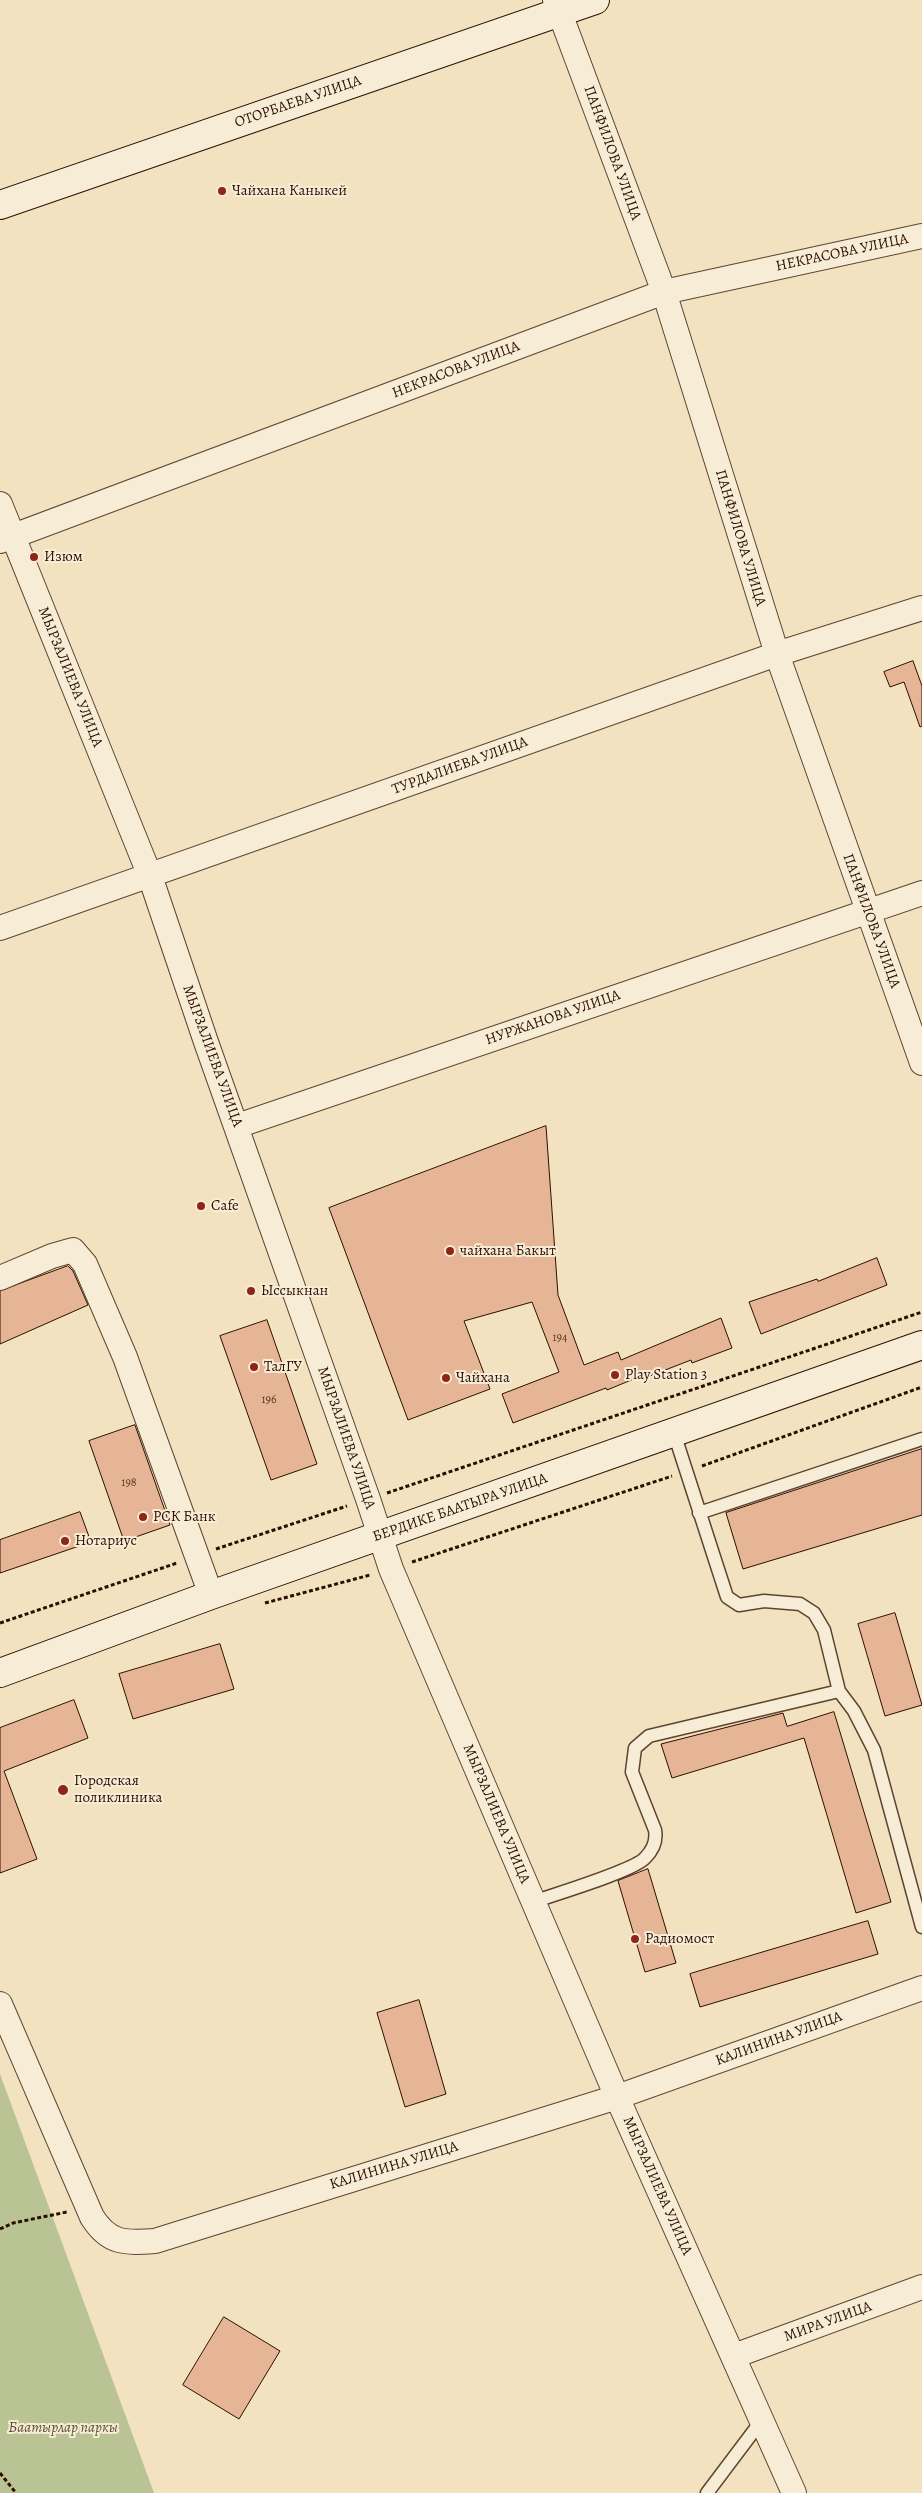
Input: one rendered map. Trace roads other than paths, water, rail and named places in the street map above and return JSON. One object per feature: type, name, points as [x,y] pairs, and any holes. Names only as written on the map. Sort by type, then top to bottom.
[{"type":"street","name":"ОТОРБАЕВА УЛИЦА","points":[[0,205],[558,6],[595,0]]},
{"type":"street","name":"ПАНФИЛОВА УЛИЦА","points":[[558,6],[664,292],[777,654],[922,1063]]},
{"type":"street","name":"НЕКРАСОВА УЛИЦА","points":[[7,539],[664,292],[922,236]]},
{"type":"street","name":"МЫРЗАЛИЕВА УЛИЦА","points":[[0,504],[7,539],[150,876],[206,1042],[391,1569],[617,2097],[794,2493]]},
{"type":"street","name":"ТУРДАЛИЕВА УЛИЦА","points":[[0,928],[777,654],[922,608]]},
{"type":"street","name":"НУРЖАНОВА УЛИЦА","points":[[237,1126],[922,893]]},
{"type":"street","points":[[0,1278],[52,1256],[73,1250],[85,1264],[125,1357],[211,1595]]},
{"type":"street","name":"БЕРДИКЕ БААТЫРА УЛИЦА","points":[[0,1673],[211,1595],[922,1346]]},
{"type":"street","name":"КАЛИНИНА УЛИЦА","points":[[0,2004],[92,2217],[102,2232],[124,2243],[155,2241],[617,2097],[922,1988]]},
{"type":"street","name":"МИРА УЛИЦА","points":[[734,2356],[922,2287]]},
{"type":"lane","points":[[674,1433],[685,1472],[727,1597],[739,1605],[764,1601],[800,1604],[814,1613],[824,1630],[839,1691],[854,1711],[874,1750],[922,1927]]},
{"type":"lane","points":[[700,1513],[922,1439]]},
{"type":"lane","points":[[533,1902],[623,1870],[644,1860],[652,1849],[657,1838],[655,1830],[632,1772],[635,1748],[649,1736],[839,1691]]},
{"type":"lane","points":[[707,2493],[762,2420]]},
{"type":"place","name":"Чайхана Каныкей","points":[[222,191]]},
{"type":"place","name":"Изюм","points":[[34,557]]},
{"type":"place","name":"Cafe","points":[[201,1206]]},
{"type":"place","name":"чайхана Бакыт","points":[[450,1251]]},
{"type":"place","name":"Ыссыкнан","points":[[251,1291]]},
{"type":"place","name":"ТалГУ","points":[[254,1367]]},
{"type":"place","name":"Play Station 3","points":[[615,1375]]},
{"type":"place","name":"Чайхана","points":[[446,1378]]},
{"type":"place","name":"РСК Банк","points":[[143,1517]]},
{"type":"place","name":"Нотариус","points":[[65,1541]]},
{"type":"place","name":"Городская поликлиника","points":[[63,1790]]},
{"type":"place","name":"Радиомост","points":[[635,1939]]},
{"type":"park label","name":"Баатырлар паркы","points":[[63,2428]]}]
